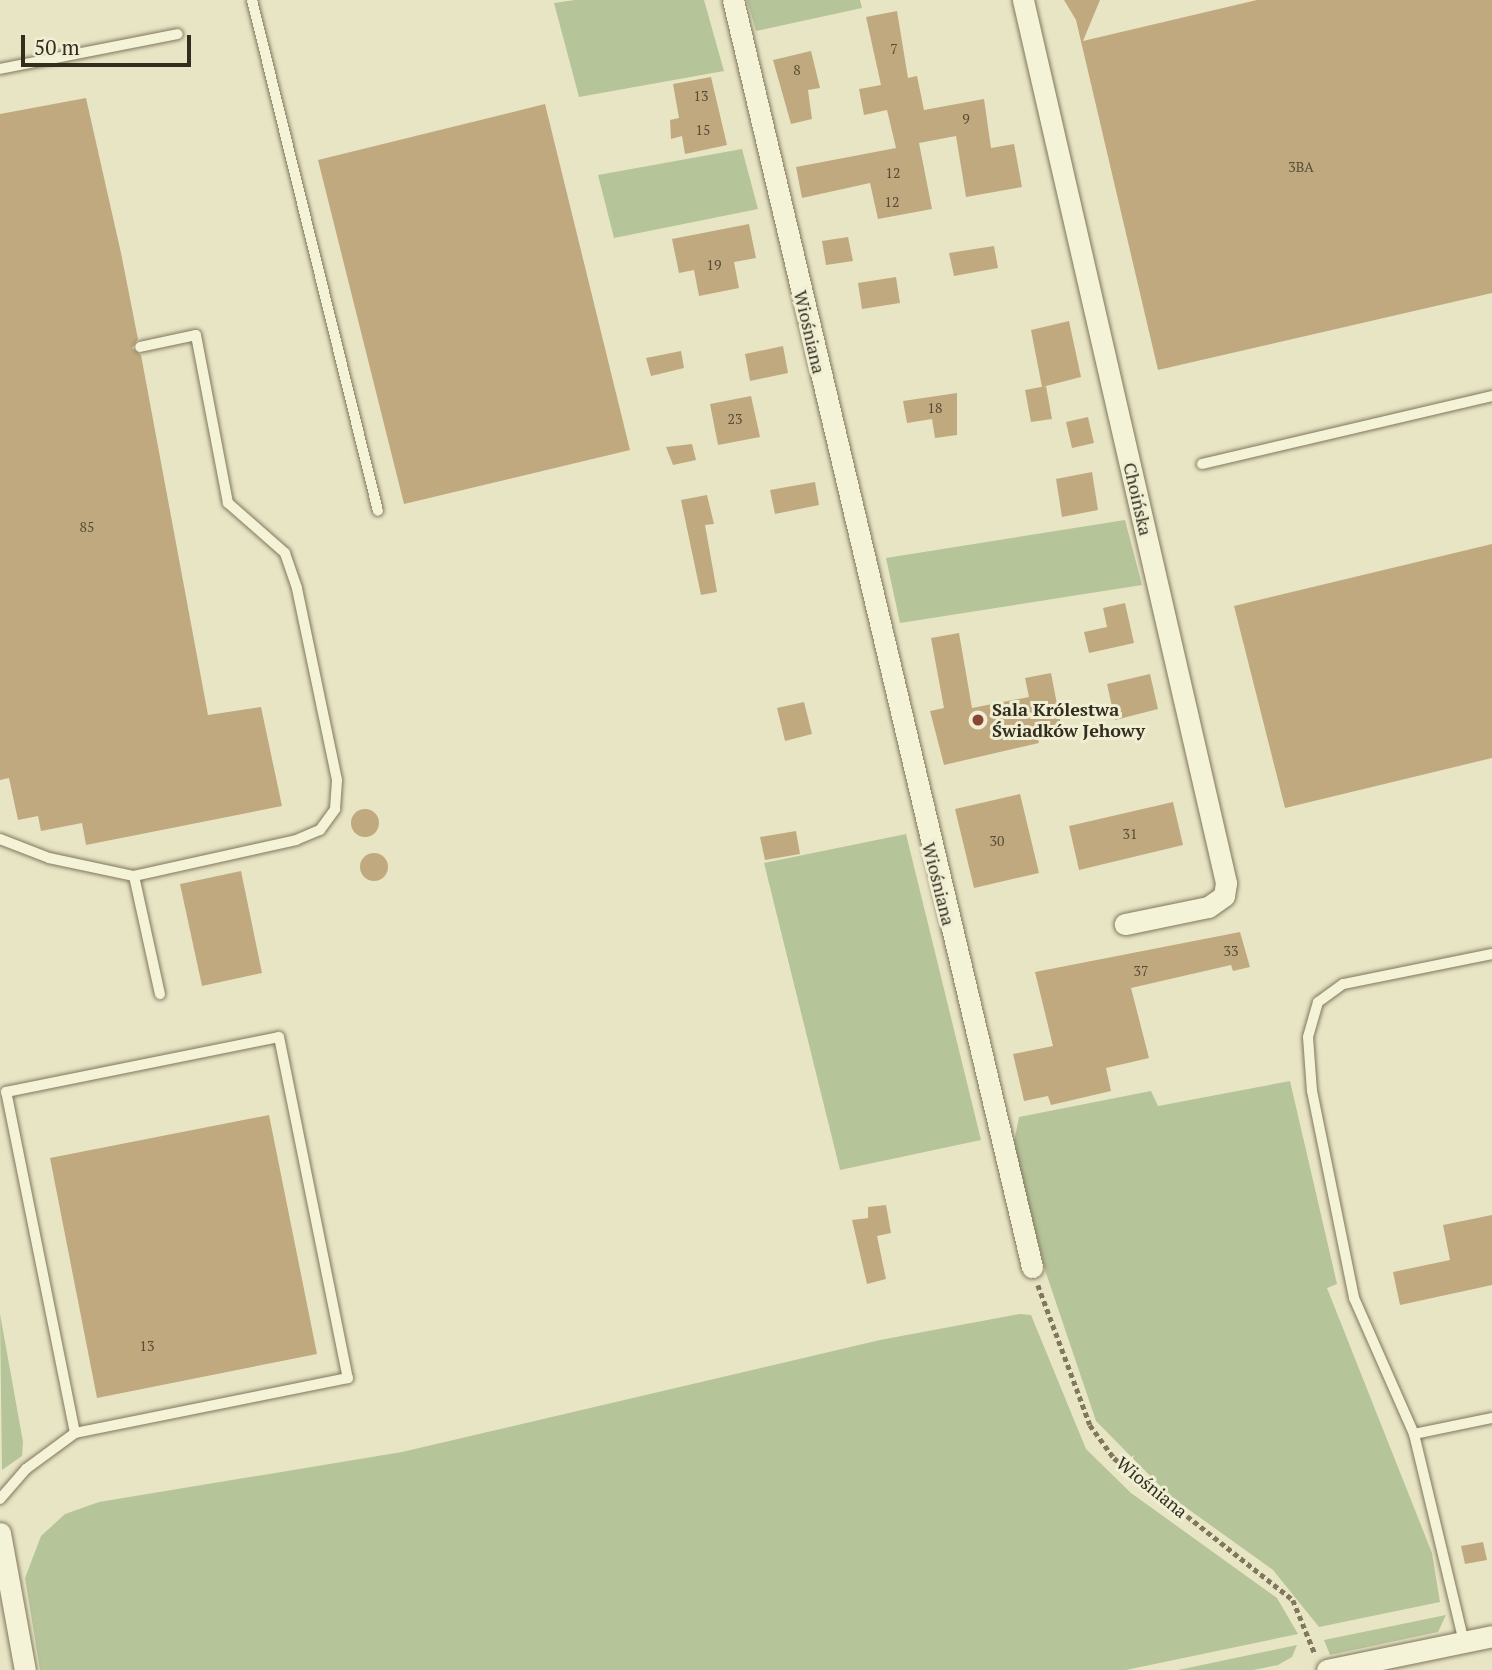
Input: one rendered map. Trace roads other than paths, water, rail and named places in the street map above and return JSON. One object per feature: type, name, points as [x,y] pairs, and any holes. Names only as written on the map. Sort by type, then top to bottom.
[{"type":"street","name":"Wiośniana","points":[[733,0],[1032,1267]]},
{"type":"street","name":"Choińska","points":[[1023,0],[1226,883],[1224,896],[1208,907],[1125,924]]},
{"type":"street","points":[[0,1533],[25,1670]]},
{"type":"street","points":[[1322,1665],[1492,1636]]},
{"type":"lane","points":[[252,0],[377,512]]},
{"type":"lane","points":[[0,69],[177,34]]},
{"type":"lane","points":[[0,839],[49,858],[134,876],[296,840],[320,830],[335,809],[337,780],[297,588],[285,553],[228,503],[196,335],[140,348]]},
{"type":"lane","points":[[1202,464],[1492,396]]},
{"type":"lane","points":[[134,876],[160,994]]},
{"type":"lane","points":[[1464,1642],[1414,1434],[1354,1298],[1312,1091],[1308,1037],[1318,1002],[1343,984],[1492,954]]},
{"type":"lane","points":[[0,1499],[26,1469],[75,1433],[348,1378],[279,1037],[6,1092],[75,1433]]},
{"type":"lane","points":[[1414,1434],[1492,1418]]},
{"type":"place","name":"Sala Królestwa Świadków Jehowy","points":[[978,720]]}]
